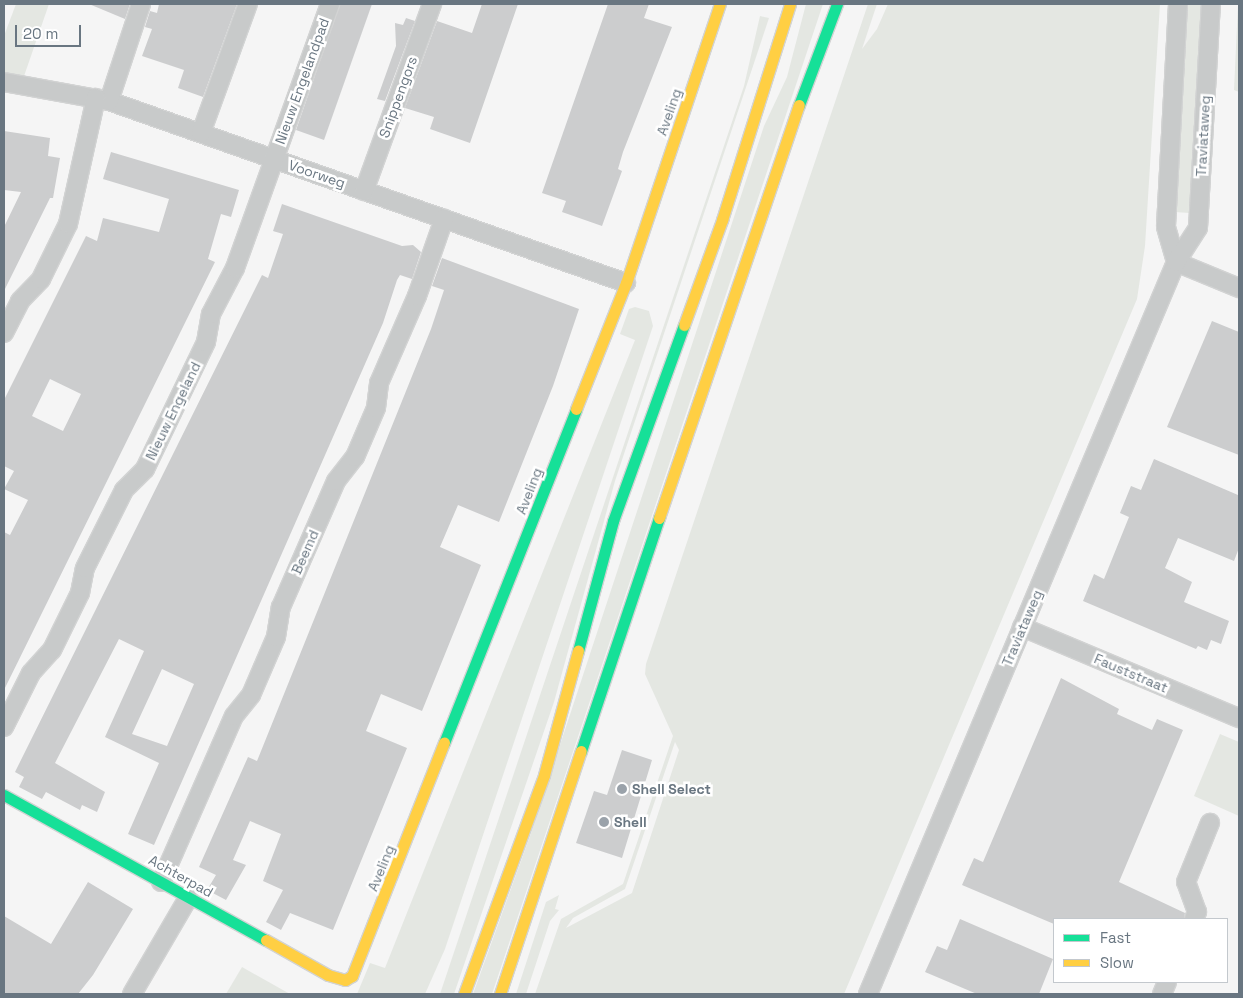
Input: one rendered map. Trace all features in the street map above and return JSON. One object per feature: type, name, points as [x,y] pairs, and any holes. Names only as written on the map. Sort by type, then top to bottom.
[{"type":"main road","name":"Aveling","points":[[345,980],[352,976],[362,958],[626,283],[720,4]]},
{"type":"main road","points":[[464,994],[544,774],[613,521],[722,220],[790,4]]},
{"type":"main road","points":[[500,994],[786,140],[837,4]]},
{"type":"main road","name":"Achterpad","points":[[4,795],[328,975],[345,980]]},
{"type":"street","points":[[4,333],[20,301],[40,279],[68,224],[102,99],[141,4]]},
{"type":"street","points":[[202,133],[248,4]]},
{"type":"street","name":"Nieuw Engelandpad","points":[[274,159],[330,4]]},
{"type":"street","name":"Snippengors","points":[[364,191],[432,4]]},
{"type":"street","points":[[1178,4],[1166,226],[1176,262],[1239,288]]},
{"type":"street","name":"Traviataweg","points":[[868,994],[1176,262],[1198,228],[1211,4]]},
{"type":"street","name":"Voorweg","points":[[4,82],[102,99],[626,283]]},
{"type":"street","name":"Nieuw Engeland","points":[[4,727],[31,672],[52,650],[80,593],[85,568],[124,490],[145,469],[206,342],[211,314],[235,268],[274,159]]},
{"type":"street","name":"Beemd","points":[[161,882],[234,716],[251,695],[276,637],[281,607],[336,481],[355,458],[376,408],[379,382],[417,296],[444,219]]},
{"type":"street","name":"Fauststraat","points":[[1022,627],[1239,718]]},
{"type":"street","points":[[1194,918],[1197,912],[1186,882],[1210,824]]},
{"type":"street","points":[[132,994],[188,898]]},
{"type":"shaded area","points":[[16,4],[49,4],[23,79],[4,76],[4,36]]},
{"type":"shaded area","points":[[806,4],[823,4],[492,994],[473,994],[530,836],[764,126],[787,77]]},
{"type":"shaded area","points":[[868,4],[877,4],[862,49],[877,29],[888,4],[1160,4],[1145,246],[1137,299],[844,994],[535,994],[561,919],[623,884],[673,736],[645,674],[646,664]],"holes":[[[675,742],[679,750],[632,893],[566,928],[573,918],[625,889]]]},
{"type":"shaded area","points":[[1187,4],[1202,4],[1190,213],[1174,212]]},
{"type":"shaded area","points":[[1239,4],[1239,92],[1234,90]]},
{"type":"shaded area","points":[[760,16],[769,18],[615,481],[554,702],[454,994],[440,994],[744,86]]},
{"type":"shaded area","points":[[635,307],[649,311],[653,326],[445,949],[425,994],[357,994],[370,963],[385,968],[635,340],[620,334],[629,309]]},
{"type":"shaded area","points":[[1220,734],[1239,742],[1239,816],[1194,796]]},
{"type":"shaded area","points":[[559,895],[555,909],[559,910],[550,921],[526,994],[516,994],[546,902]]},
{"type":"shaded area","points":[[242,967],[290,994],[226,994]]},
{"type":"building","points":[[89,4],[130,4],[125,19]]},
{"type":"building","points":[[159,4],[237,4],[203,97],[178,88],[184,70],[142,56],[152,29],[145,27],[150,11],[157,13]]},
{"type":"building","points":[[340,4],[372,4],[324,140],[296,130]]},
{"type":"building","points":[[482,4],[518,4],[470,143],[430,129],[434,117],[405,108],[437,21],[472,33]]},
{"type":"building","points":[[608,4],[649,4],[644,18],[672,27],[623,152],[618,169],[622,171],[602,226],[562,212],[566,201],[542,193]]},
{"type":"building","points":[[406,18],[415,21],[385,101],[377,99],[396,46],[395,23],[403,25]]},
{"type":"building","points":[[4,131],[50,138],[48,156],[60,158],[53,198],[50,198],[4,291],[4,227],[21,192],[4,190]]},
{"type":"building","points":[[111,152],[239,190],[231,217],[221,214],[208,259],[215,262],[4,690],[4,532],[10,535],[28,500],[4,489],[14,471],[4,466],[4,400],[86,236],[97,241],[103,218],[159,232],[169,199],[103,179]],"holes":[[[50,379],[81,394],[63,431],[32,416]]]},
{"type":"building","points":[[282,204],[402,246],[413,245],[421,252],[412,279],[400,275],[397,280],[383,323],[154,845],[128,834],[159,763],[105,737],[144,651],[119,639],[55,763],[105,792],[97,812],[82,805],[80,810],[46,792],[42,799],[19,787],[24,777],[15,772],[262,275],[268,278],[283,234],[273,231]],"holes":[[[162,669],[194,684],[167,746],[132,734]]]},
{"type":"building","points":[[442,258],[579,309],[553,386],[499,522],[458,505],[440,547],[481,565],[422,711],[381,694],[366,731],[407,748],[333,930],[290,913],[281,930],[266,922],[283,890],[263,881],[281,834],[250,821],[233,860],[246,865],[226,900],[207,890],[216,875],[199,867],[248,757],[257,761],[431,329],[444,290],[432,286]]},
{"type":"building","points":[[1212,321],[1239,332],[1239,455],[1167,427]]},
{"type":"building","points":[[1154,459],[1238,495],[1239,548],[1234,561],[1178,538],[1165,568],[1192,582],[1184,602],[1229,621],[1221,644],[1211,640],[1207,650],[1198,646],[1196,649],[1083,601],[1094,574],[1104,579],[1129,517],[1120,513],[1131,486],[1141,490]]},
{"type":"building","points":[[1061,678],[1119,709],[1117,714],[1152,730],[1157,719],[1183,730],[1119,882],[1185,913],[1184,918],[1053,918],[1053,924],[962,885],[974,858],[983,862]]},
{"type":"building","points":[[622,750],[652,760],[622,858],[576,843],[594,791],[607,795]]},
{"type":"building","points":[[88,882],[133,909],[93,975],[78,994],[4,994],[4,916],[51,944]]},
{"type":"building","points":[[960,919],[1053,959],[1039,994],[977,994],[925,972],[937,946],[947,950]]},
{"type":"traffic: fast","points":[[799,105],[837,4]]},
{"type":"traffic: fast","points":[[578,651],[613,521],[684,325]]},
{"type":"traffic: fast","points":[[444,743],[576,409]]},
{"type":"traffic: fast","points":[[581,751],[659,518]]},
{"type":"traffic: fast","points":[[4,795],[266,940]]},
{"type":"traffic: slow","points":[[576,409],[626,283],[720,4]]},
{"type":"traffic: slow","points":[[684,325],[722,220],[790,4]]},
{"type":"traffic: slow","points":[[659,518],[799,105]]},
{"type":"traffic: slow","points":[[464,994],[544,775],[578,651]]},
{"type":"traffic: slow","points":[[266,940],[328,975],[345,980],[352,976],[444,743]]},
{"type":"traffic: slow","points":[[500,994],[581,751]]},
{"type":"place","name":"Shell Select","points":[[622,789]]},
{"type":"place","name":"Shell","points":[[604,822]]}]
